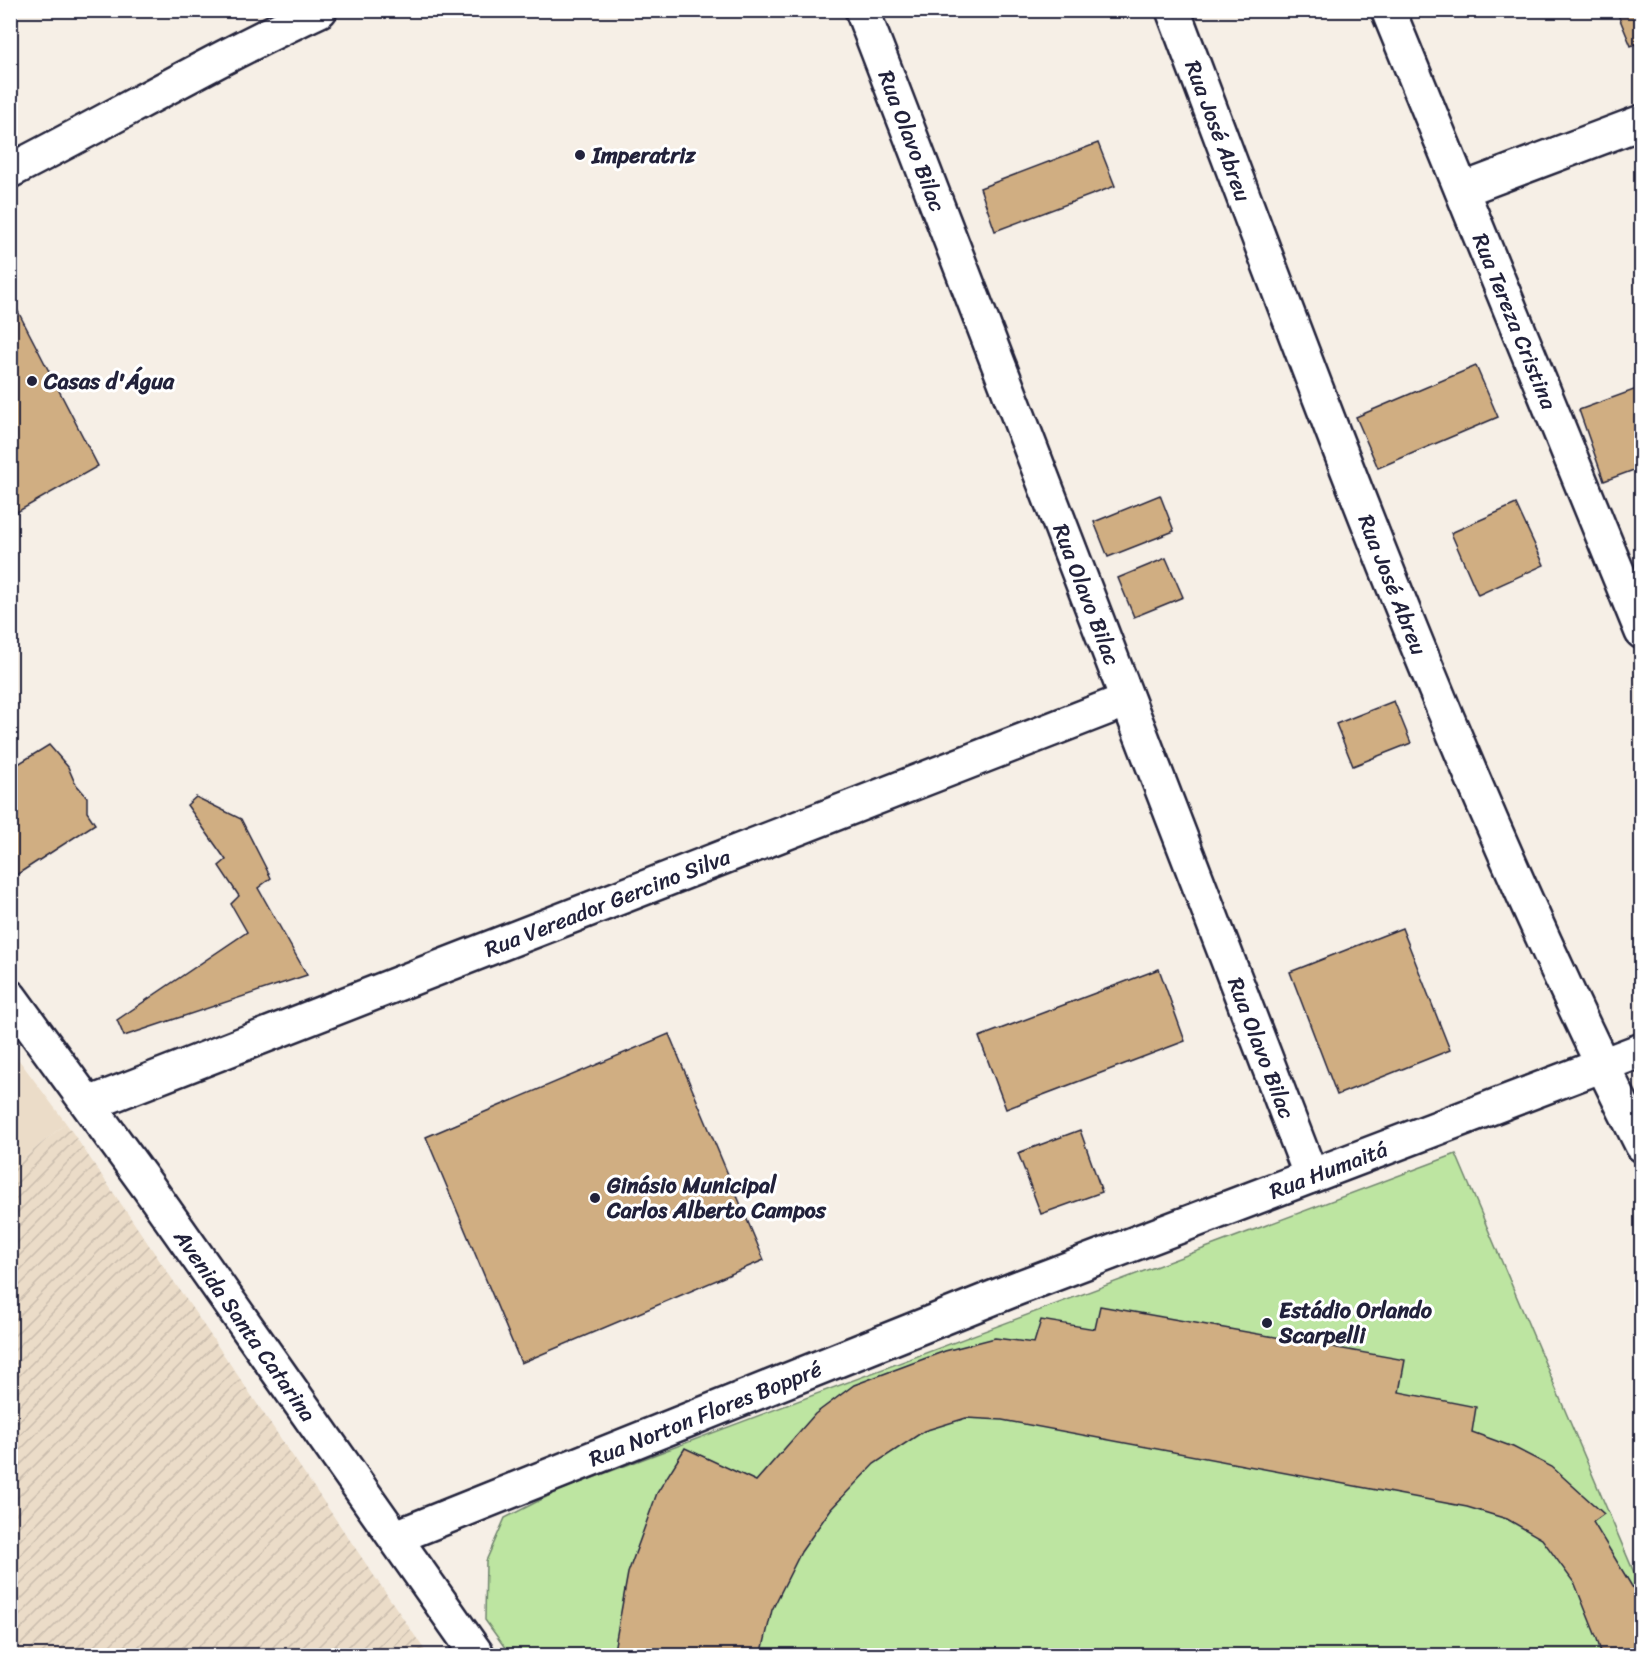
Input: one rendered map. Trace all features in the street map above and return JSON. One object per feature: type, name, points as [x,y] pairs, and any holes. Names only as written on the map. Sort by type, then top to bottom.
[{"type":"street","points":[[10,171],[276,30],[320,10]]},
{"type":"street","name":"Rua Olavo Bilac","points":[[862,10],[1311,1176]]},
{"type":"street","name":"Rua José Abreu","points":[[1173,10],[1332,429],[1471,777],[1526,902],[1641,1145]]},
{"type":"street","name":"Rua Tereza Cristina","points":[[1388,10],[1641,632]]},
{"type":"street","points":[[1462,190],[1641,122]]},
{"type":"street","name":"Rua Vereador Gercino Silva","points":[[89,1104],[1127,700]]},
{"type":"street","name":"Avenida Santa Catarina","points":[[10,997],[89,1104],[478,1656]]},
{"type":"street","name":"Rua Humaitá","points":[[1016,1289],[1641,1050]]},
{"type":"street","name":"Rua Norton Flores Boppré","points":[[396,1537],[1016,1289]]},
{"type":"shaded area","points":[[10,1048],[66,1123],[11,1169],[10,1169]]},
{"type":"shaded area","points":[[66,1123],[428,1655],[11,1655],[11,1169]]},
{"type":"green space","name":"Estádio Orlando Scarpelli","points":[[1456,1154],[1641,1589],[1642,1655],[511,1656],[485,1620],[486,1561],[505,1518],[558,1491]]},
{"type":"building","points":[[1616,10],[1642,10],[1642,41],[1631,46]]},
{"type":"building","points":[[1098,143],[1115,186],[995,231],[980,188]]},
{"type":"building","name":"Casas d'Água","points":[[10,296],[98,466],[10,516]]},
{"type":"building","points":[[1476,366],[1498,417],[1378,468],[1356,417]]},
{"type":"building","points":[[1642,387],[1642,467],[1604,481],[1579,410]]},
{"type":"building","points":[[1160,495],[1174,531],[1108,557],[1094,522]]},
{"type":"building","points":[[1516,504],[1544,565],[1478,595],[1451,533]]},
{"type":"building","points":[[1166,558],[1183,597],[1134,617],[1118,578]]},
{"type":"building","points":[[1394,701],[1411,743],[1353,766],[1336,724]]},
{"type":"building","points":[[49,745],[68,767],[75,783],[87,797],[87,812],[95,824],[10,879],[10,769]]},
{"type":"building","points":[[196,797],[241,819],[271,878],[258,888],[307,975],[124,1036],[117,1020],[247,932],[231,904],[239,896],[219,866],[226,860],[187,805]]},
{"type":"building","points":[[1402,928],[1450,1050],[1337,1095],[1290,972]]},
{"type":"building","points":[[1159,969],[1185,1041],[1006,1109],[979,1037]]},
{"type":"building","name":"Ginásio Municipal Carlos Alberto Campos","points":[[669,1034],[764,1260],[521,1363],[426,1137]]},
{"type":"building","points":[[1080,1130],[1102,1192],[1041,1214],[1018,1153]]},
{"type":"building","points":[[1100,1306],[1405,1360],[1399,1392],[1476,1407],[1472,1432],[1513,1447],[1552,1467],[1604,1514],[1593,1522],[1642,1603],[1642,1656],[1602,1656],[1575,1584],[1542,1539],[1507,1519],[1467,1507],[1002,1420],[966,1418],[924,1431],[874,1464],[831,1509],[801,1552],[772,1610],[761,1656],[613,1656],[628,1573],[657,1493],[685,1448],[756,1481],[815,1414],[854,1385],[945,1351],[995,1338],[1034,1343],[1041,1320],[1095,1329]]},
{"type":"place","name":"Imperatriz","points":[[580,155]]},
{"type":"place","name":"Casas d'Água","points":[[32,381]]},
{"type":"place","name":"Ginásio Municipal Carlos Alberto Campos","points":[[595,1198]]},
{"type":"place","name":"Estádio Orlando Scarpelli","points":[[1267,1323]]}]
